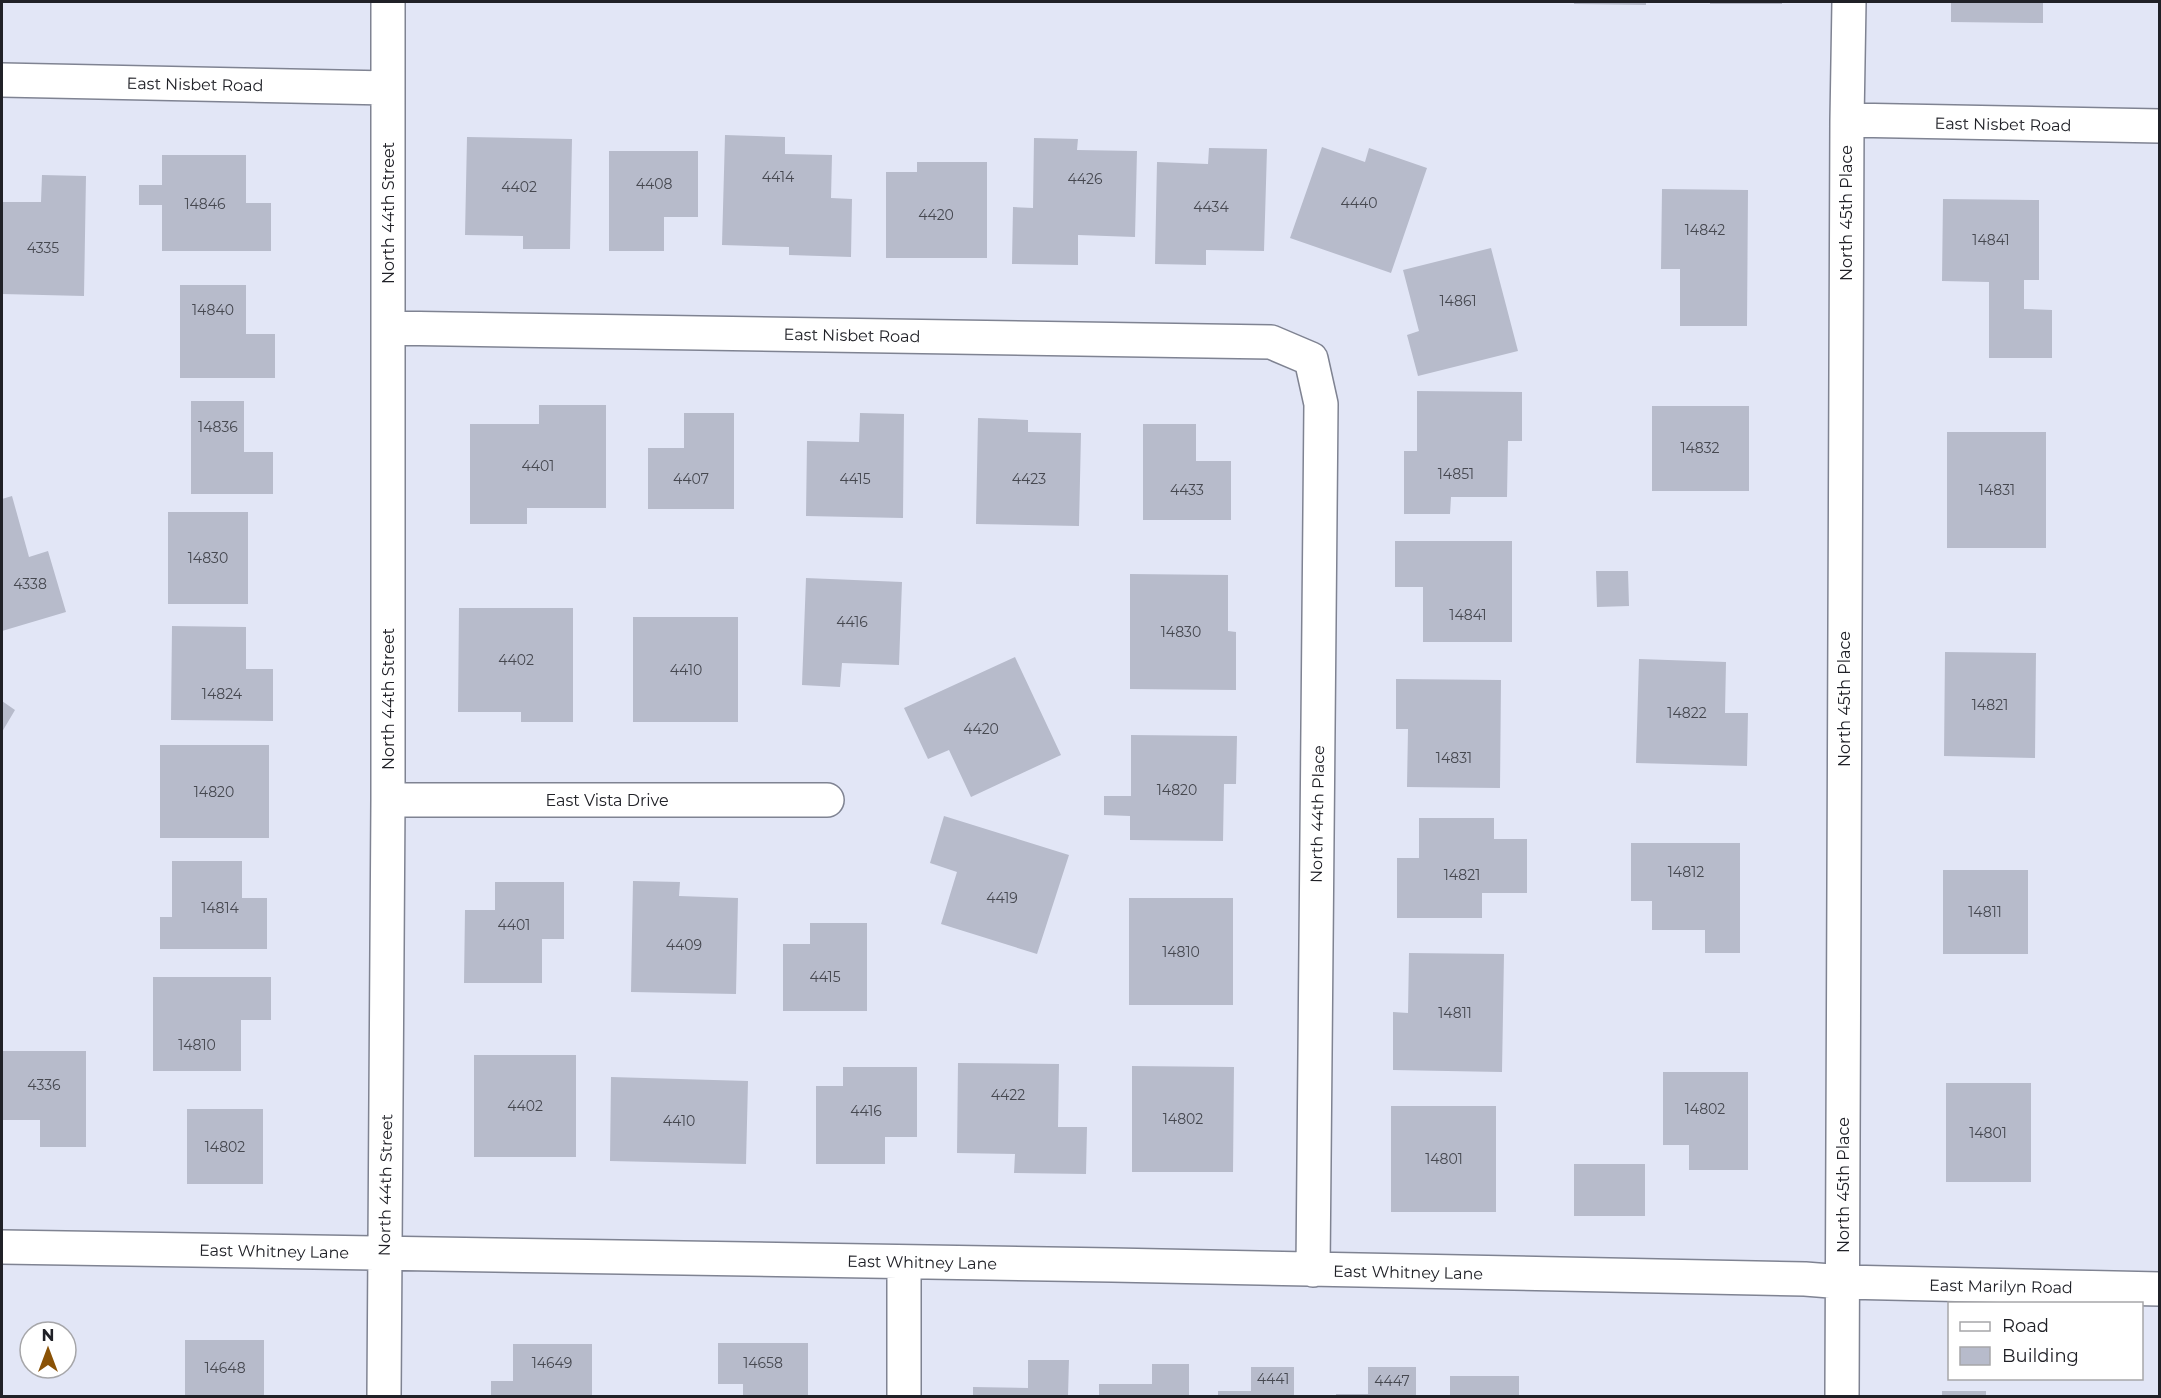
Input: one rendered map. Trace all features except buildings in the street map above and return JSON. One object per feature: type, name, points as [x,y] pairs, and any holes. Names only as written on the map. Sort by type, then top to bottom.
[{"type":"street","name":"North 44th Street","points":[[384,1396],[388,800],[388,2]]},
{"type":"street","name":"North 45th Place","points":[[1842,1396],[1849,2]]},
{"type":"street","name":"East Nisbet Road","points":[[2,80],[388,88]]},
{"type":"street","name":"East Nisbet Road","points":[[1847,120],[2160,126]]},
{"type":"street","name":"East Nisbet Road","points":[[389,328],[1271,342],[1311,359]]},
{"type":"street","name":"North 44th Place","points":[[1311,359],[1321,404],[1313,1270]]},
{"type":"street","name":"East Vista Drive","points":[[388,800],[827,800]]},
{"type":"street","name":"East Whitney Lane","points":[[2,1247],[384,1252],[1793,1279],[1843,1282]]},
{"type":"street","points":[[904,1262],[904,1396]]},
{"type":"street","name":"East Marilyn Road","points":[[1843,1282],[2160,1289]]}]
